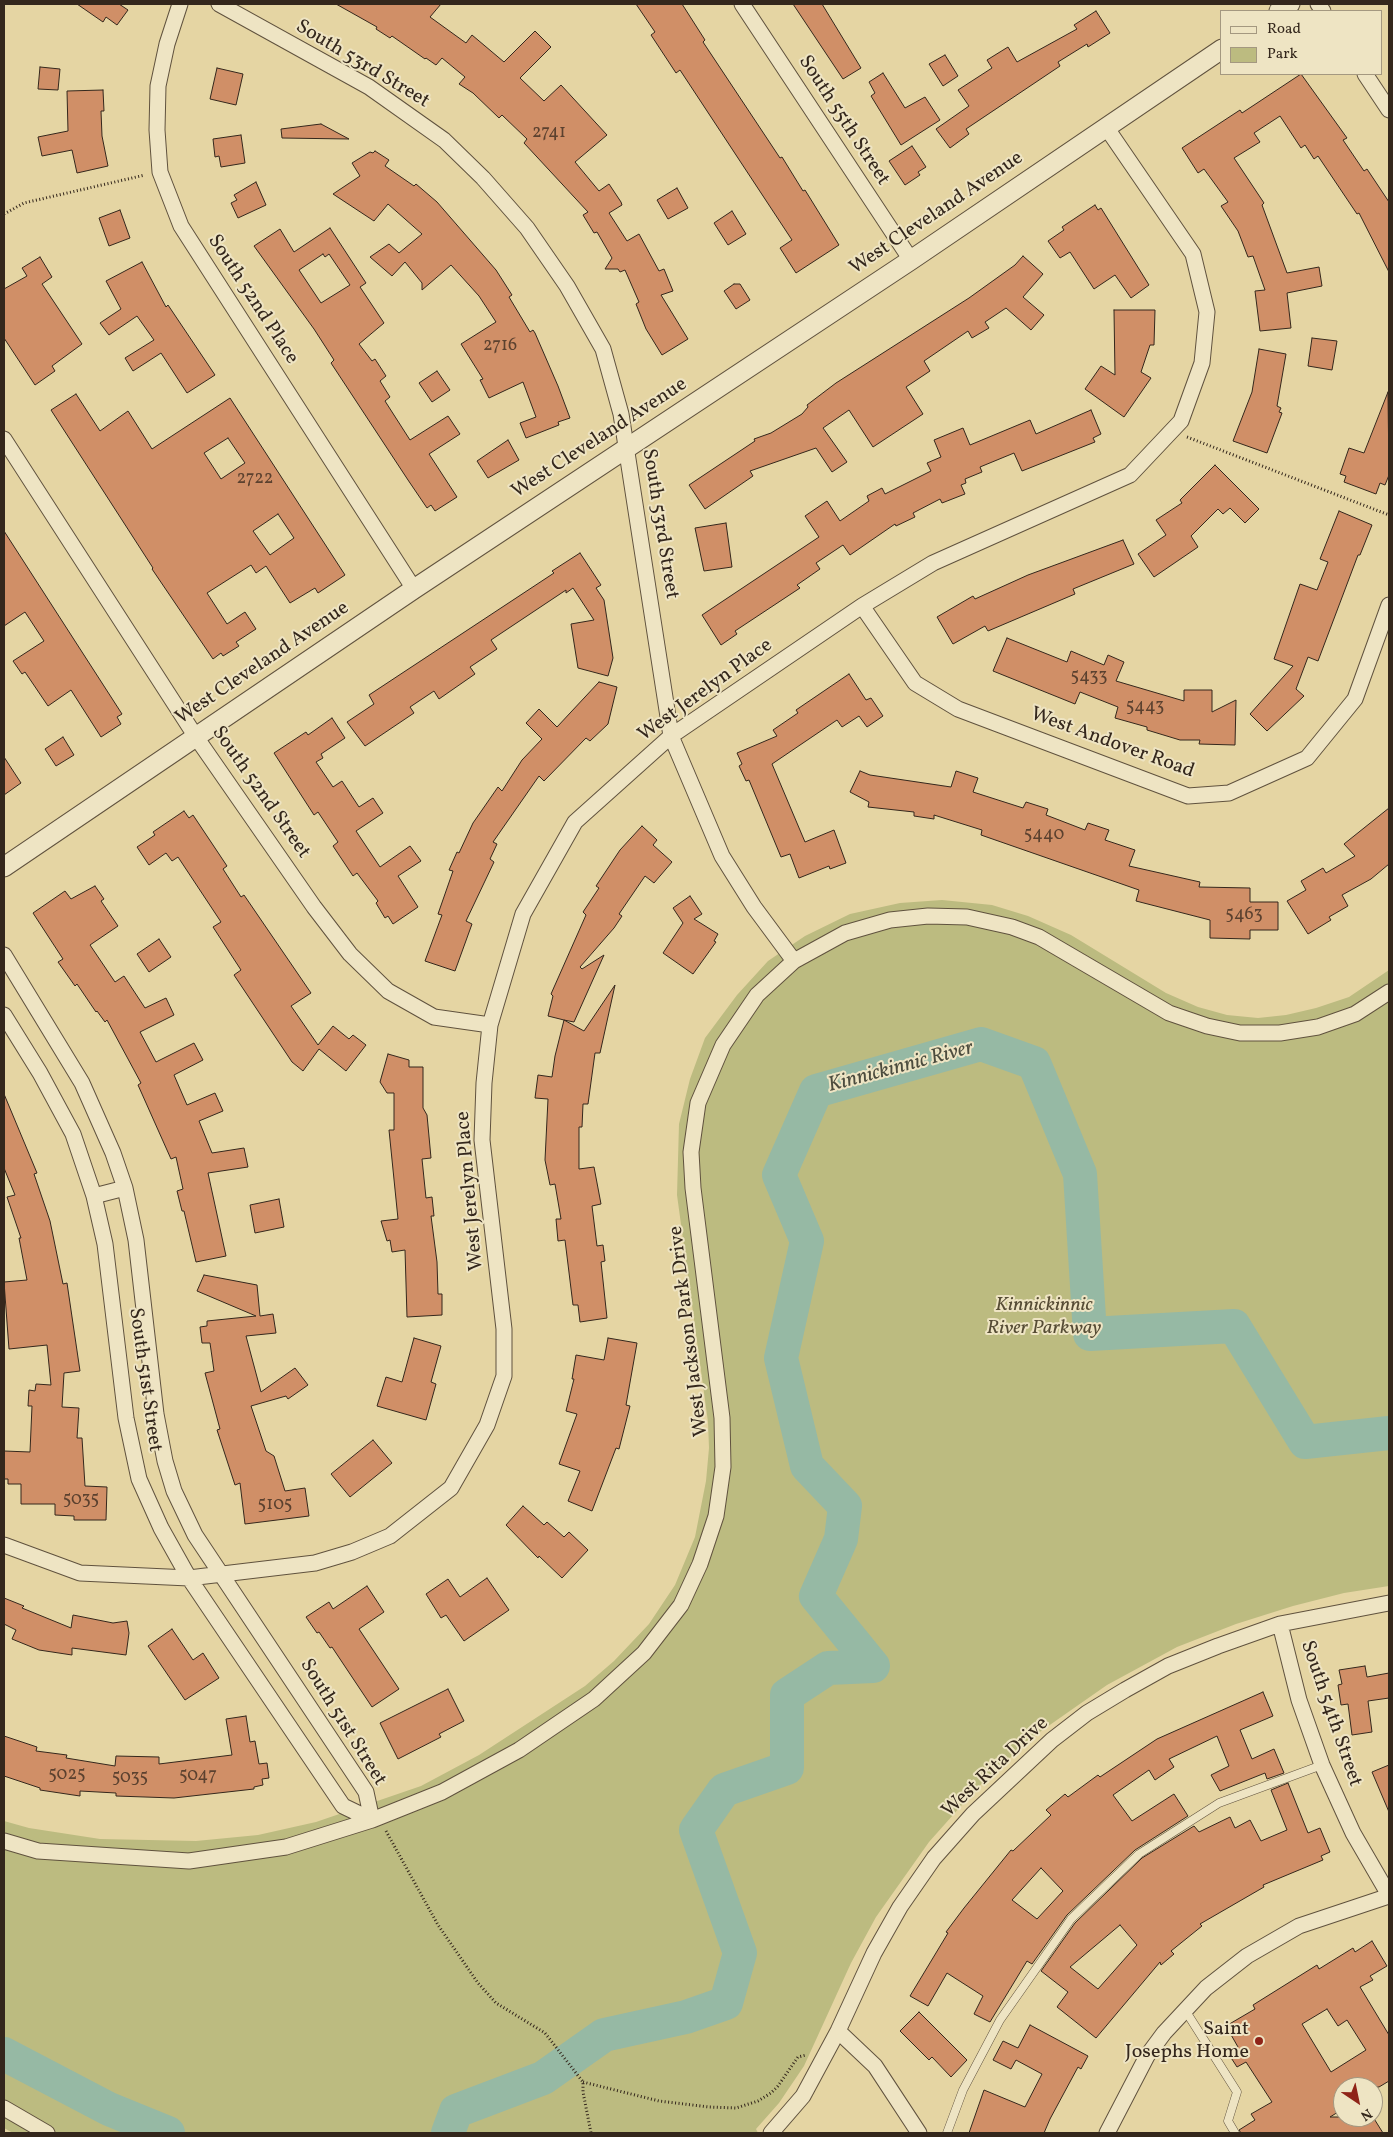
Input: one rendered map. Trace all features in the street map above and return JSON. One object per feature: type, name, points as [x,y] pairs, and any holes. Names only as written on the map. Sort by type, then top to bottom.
[{"type":"street","name":"South 52nd Place","points":[[180,4],[167,44],[158,86],[157,130],[160,172],[181,226],[414,589]]},
{"type":"street","name":"South 53rd Street","points":[[219,4],[369,87],[444,140],[483,178],[527,228],[567,286],[602,349],[621,414],[628,449],[671,736],[722,856],[754,907],[794,961]]},
{"type":"street","name":"South 55th Street","points":[[742,4],[910,260]]},
{"type":"street","name":"West Cleveland Avenue","points":[[4,867],[414,589],[628,449],[1220,50]]},
{"type":"street","points":[[1366,75],[1389,110]]},
{"type":"street","name":"West Jerelyn Place","points":[[4,1545],[80,1573],[189,1578],[315,1563],[352,1552],[390,1536],[451,1488],[487,1425],[504,1376],[504,1329],[482,1140],[484,1083],[490,1025],[523,914],[575,822],[671,736],[862,606],[932,563],[1130,475],[1181,421],[1202,363],[1207,312],[1193,254],[1106,127]]},
{"type":"street","name":"South 52nd Street","points":[[4,439],[196,737],[314,907],[350,954],[388,991],[434,1016],[490,1025]]},
{"type":"street","name":"West Andover Road","points":[[862,606],[916,683],[958,709],[1188,796],[1228,793],[1307,758],[1355,699],[1389,605]]},
{"type":"street","name":"West Jackson Park Drive","points":[[4,1841],[38,1851],[189,1861],[286,1847],[372,1820],[442,1792],[519,1750],[594,1699],[644,1653],[685,1596],[700,1564],[716,1516],[723,1467],[722,1418],[693,1188],[691,1152],[698,1103],[723,1045],[757,995],[794,961],[845,933],[890,920],[928,916],[967,917],[1012,927],[1040,937],[1169,1014],[1207,1026],[1240,1033],[1280,1033],[1318,1027],[1355,1014],[1389,992]]},
{"type":"street","name":"South 51st Street","points":[[4,955],[82,1083],[113,1153],[125,1188],[136,1240],[156,1414],[165,1461],[174,1491],[195,1534],[366,1792],[372,1820]]},
{"type":"street","name":"South 51st Street","points":[[4,1015],[44,1080],[73,1134],[94,1196],[105,1244],[126,1418],[139,1479],[161,1528],[189,1578],[343,1806],[372,1820]]},
{"type":"street","points":[[94,1196],[125,1188]]},
{"type":"street","name":"West Rita Drive","points":[[770,2133],[803,2096],[838,2031],[874,1953],[900,1907],[934,1858],[973,1814],[1059,1735],[1125,1690],[1168,1666],[1280,1624],[1389,1603]]},
{"type":"street","name":"South 54th Street","points":[[1280,1624],[1299,1700],[1322,1765],[1353,1833],[1389,1895]]},
{"type":"street","points":[[1107,2133],[1147,2056],[1185,2010],[1226,1972],[1272,1941],[1300,1926],[1327,1915],[1389,1895]]},
{"type":"street","points":[[838,2031],[876,2066],[920,2133]]},
{"type":"street","points":[[4,2108],[47,2133]]},
{"type":"lane","points":[[947,2133],[963,2090],[1000,2020],[1070,1919],[1139,1854],[1219,1803],[1322,1765]]},
{"type":"lane","points":[[1185,2010],[1237,2092],[1228,2121],[1235,2133]]},
{"type":"path","points":[[4,214],[24,204],[160,172]]},
{"type":"path","points":[[1171,431],[1389,515]]},
{"type":"path","points":[[372,1820],[388,1833],[438,1925],[478,1983],[496,2004],[545,2033],[583,2082],[583,2092],[591,2133]]},
{"type":"path","points":[[583,2082],[659,2101],[736,2108],[758,2101],[771,2093],[798,2057],[804,2054],[823,2061]]},
{"type":"green space","name":"Kinnickinnic River Parkway","points":[[942,900],[992,905],[1028,916],[1071,935],[1166,993],[1198,1007],[1227,1015],[1258,1018],[1286,1015],[1316,1008],[1349,997],[1389,970],[1389,1586],[1344,1593],[1293,1606],[1236,1624],[1177,1647],[1107,1685],[1034,1736],[977,1788],[929,1842],[876,1917],[851,1963],[804,2066],[779,2103],[756,2129],[758,2133],[13,2133],[4,2128],[4,1821],[29,1828],[100,1839],[196,1841],[258,1835],[316,1822],[421,1786],[479,1755],[585,1686],[614,1661],[649,1624],[675,1585],[695,1537],[706,1481],[709,1448],[708,1422],[677,1195],[679,1124],[690,1079],[705,1038],[737,995],[768,961],[805,936],[850,914],[900,903]]},
{"type":"building","points":[[77,4],[119,4],[128,10],[117,25],[106,17],[103,22]]},
{"type":"building","points":[[336,4],[441,4],[430,17],[466,43],[472,35],[504,62],[535,31],[551,47],[520,78],[544,101],[561,85],[607,135],[575,162],[599,191],[609,184],[622,205],[609,213],[627,241],[639,234],[659,271],[664,269],[673,291],[661,295],[688,339],[662,355],[646,329],[636,304],[639,302],[625,270],[620,272],[618,269],[605,269],[612,258],[597,232],[594,233],[583,215],[588,212],[524,143],[527,139],[502,115],[499,118],[473,93],[459,84],[465,77],[442,58],[436,65],[392,36],[390,38],[376,29],[377,27]]},
{"type":"building","points":[[636,4],[682,4],[705,40],[703,42],[780,158],[782,157],[803,191],[805,190],[839,245],[796,273],[780,248],[792,240],[680,70],[676,73],[651,35],[655,32]]},
{"type":"building","points":[[793,4],[822,4],[861,68],[843,79]]},
{"type":"building","points":[[1096,11],[1110,33],[1088,47],[1087,44],[1058,62],[1060,66],[966,129],[969,134],[950,148],[936,129],[969,106],[958,90],[992,68],[987,60],[1008,47],[1017,62],[1077,29],[1074,25]]},
{"type":"building","points":[[945,55],[958,76],[943,86],[929,64]]},
{"type":"building","points":[[40,67],[60,69],[58,90],[38,89]]},
{"type":"building","points":[[217,68],[243,74],[236,105],[210,99]]},
{"type":"building","points":[[883,73],[905,108],[925,97],[940,120],[901,145],[871,96],[875,93],[869,82]]},
{"type":"building","points":[[1302,75],[1347,138],[1343,140],[1364,171],[1367,169],[1389,202],[1389,272],[1359,213],[1357,214],[1318,156],[1314,159],[1305,145],[1301,148],[1280,116],[1254,133],[1260,142],[1234,158],[1264,203],[1262,205],[1287,273],[1319,267],[1322,286],[1287,293],[1291,328],[1260,331],[1255,291],[1265,290],[1253,256],[1248,257],[1238,231],[1221,206],[1228,202],[1204,169],[1198,173],[1182,148],[1240,110],[1242,113]]},
{"type":"building","points":[[103,90],[104,111],[101,111],[102,136],[108,166],[77,173],[72,150],[42,156],[38,137],[68,131],[67,91]]},
{"type":"building","points":[[321,124],[349,139],[282,138],[281,129]]},
{"type":"building","points":[[241,135],[245,163],[221,167],[219,156],[215,157],[213,139]]},
{"type":"building","points":[[912,146],[926,167],[918,172],[920,175],[905,185],[889,161]]},
{"type":"building","points":[[375,151],[389,160],[385,166],[414,186],[416,184],[437,202],[496,270],[512,295],[509,297],[530,332],[533,330],[535,333],[570,418],[558,422],[559,425],[526,438],[520,423],[536,417],[523,382],[489,398],[480,380],[483,379],[461,344],[496,322],[479,296],[451,265],[422,290],[422,283],[405,262],[392,276],[370,257],[389,244],[399,253],[422,234],[388,204],[374,221],[333,194],[360,176],[352,163]]},
{"type":"building","points":[[256,182],[266,205],[238,218],[231,203],[237,200],[234,195]]},
{"type":"building","points":[[677,188],[688,208],[668,219],[657,200]]},
{"type":"building","points":[[1095,205],[1098,210],[1101,208],[1149,285],[1131,298],[1115,275],[1094,289],[1070,252],[1060,258],[1048,241],[1064,230],[1062,227]]},
{"type":"building","points":[[120,210],[130,238],[109,246],[99,218]]},
{"type":"building","points":[[732,211],[746,234],[728,245],[714,223]]},
{"type":"building","points":[[330,228],[366,283],[360,287],[384,323],[359,344],[372,361],[375,359],[386,376],[380,381],[390,397],[385,401],[410,440],[448,416],[460,434],[429,454],[457,497],[435,511],[431,505],[427,508],[331,363],[334,360],[314,329],[254,246],[280,229],[294,252]],"holes":[[[323,254],[325,257],[329,254],[350,285],[321,303],[299,270]]]},
{"type":"building","points":[[1023,256],[1043,274],[1023,297],[1044,315],[1031,330],[1006,308],[985,322],[989,328],[972,338],[968,331],[924,361],[930,371],[906,387],[923,414],[873,447],[849,410],[823,428],[847,462],[832,472],[816,448],[750,471],[753,476],[705,509],[689,485],[755,441],[754,439],[771,433],[802,414],[808,407],[807,405],[836,383],[969,298],[1015,265]]},
{"type":"building","points":[[40,257],[52,277],[42,284],[82,344],[52,366],[55,371],[35,385],[4,338],[4,289],[27,276],[22,268]]},
{"type":"building","points":[[142,262],[166,307],[168,305],[215,375],[187,393],[161,353],[133,371],[125,358],[154,340],[137,316],[109,335],[100,323],[121,309],[106,281]]},
{"type":"building","points":[[734,284],[740,284],[750,300],[736,309],[724,291]]},
{"type":"building","points":[[1114,310],[1155,310],[1154,345],[1150,345],[1141,372],[1151,378],[1124,417],[1085,389],[1101,366],[1115,375]]},
{"type":"building","points":[[1312,338],[1337,341],[1332,370],[1308,366]]},
{"type":"building","points":[[1259,349],[1286,354],[1277,406],[1281,408],[1279,412],[1282,413],[1267,453],[1233,441],[1252,392]]},
{"type":"building","points":[[437,371],[450,390],[432,402],[419,383]]},
{"type":"building","points":[[1388,392],[1389,475],[1385,485],[1380,483],[1376,494],[1344,482],[1346,476],[1340,474],[1349,448],[1364,453]]},
{"type":"building","points":[[76,394],[100,431],[128,411],[152,449],[230,398],[345,575],[318,593],[315,588],[290,603],[266,566],[256,573],[251,565],[207,593],[227,624],[245,612],[256,629],[236,642],[239,646],[223,656],[221,653],[213,659],[152,569],[51,410]],"holes":[[[228,438],[245,463],[221,479],[204,453]],[[278,514],[294,538],[270,555],[253,531]]]},
{"type":"building","points":[[1091,410],[1101,434],[1093,438],[1095,442],[1022,471],[1014,453],[980,467],[982,472],[965,479],[966,483],[961,485],[965,494],[942,503],[940,499],[913,513],[915,517],[896,526],[895,524],[850,555],[843,545],[816,563],[820,569],[797,585],[800,588],[735,631],[737,634],[721,645],[702,615],[819,537],[805,516],[827,501],[840,521],[869,501],[867,496],[882,488],[885,494],[931,471],[927,463],[941,457],[934,440],[963,428],[970,445],[1030,420],[1036,434]]},
{"type":"building","points":[[508,440],[519,460],[488,478],[477,461]]},
{"type":"building","points":[[1215,465],[1259,509],[1245,523],[1230,508],[1223,514],[1218,509],[1191,536],[1198,547],[1154,577],[1138,554],[1166,535],[1156,520],[1182,503],[1180,500]]},
{"type":"building","points":[[1339,511],[1372,525],[1360,555],[1358,555],[1318,661],[1308,657],[1296,689],[1304,696],[1267,731],[1250,714],[1293,666],[1274,659],[1300,584],[1317,590],[1328,562],[1320,559]]},
{"type":"building","points":[[726,523],[732,567],[704,571],[695,528]]},
{"type":"building","points":[[4,531],[122,714],[117,717],[121,724],[101,737],[71,690],[48,706],[25,672],[22,674],[13,661],[44,641],[25,612],[4,626]]},
{"type":"building","points":[[1123,540],[1134,564],[1073,589],[1075,594],[988,631],[985,626],[953,644],[937,617],[973,596],[975,599],[1028,575]]},
{"type":"building","points":[[580,553],[601,585],[596,588],[604,600],[613,658],[608,676],[578,668],[571,624],[594,620],[573,588],[566,593],[566,590],[491,640],[497,649],[470,667],[475,674],[439,699],[434,691],[410,707],[414,713],[365,746],[347,722],[374,704],[369,695],[554,573],[552,571]]},
{"type":"building","points":[[1007,638],[1067,662],[1071,651],[1104,665],[1108,655],[1124,662],[1116,681],[1184,701],[1184,690],[1212,690],[1212,712],[1236,700],[1235,745],[1199,744],[1200,740],[1180,740],[1147,730],[1147,727],[1115,718],[1118,707],[1080,692],[1075,704],[993,671]]},
{"type":"building","points":[[849,674],[866,700],[871,698],[883,716],[867,727],[859,716],[842,727],[837,720],[772,764],[805,842],[834,830],[846,863],[830,869],[829,866],[799,878],[790,854],[781,857],[749,780],[746,781],[739,766],[742,764],[737,753],[777,736],[773,730],[798,713],[796,710]]},
{"type":"building","points":[[599,682],[617,687],[608,724],[590,741],[586,738],[544,781],[539,776],[493,842],[497,844],[490,859],[494,862],[466,921],[472,924],[455,971],[425,961],[442,915],[438,914],[453,871],[449,870],[457,852],[459,853],[473,823],[498,787],[502,791],[522,760],[542,739],[526,723],[539,709],[557,727]]},
{"type":"building","points":[[332,718],[345,738],[321,754],[323,758],[316,762],[333,787],[342,781],[359,807],[373,798],[383,813],[356,831],[380,867],[410,846],[421,861],[398,876],[418,907],[393,924],[388,916],[385,918],[376,903],[378,901],[357,873],[353,876],[333,846],[338,842],[318,812],[314,815],[274,753],[306,732],[308,735]]},
{"type":"building","points":[[63,737],[74,755],[56,766],[45,749]]},
{"type":"building","points":[[4,757],[21,783],[4,795]]},
{"type":"building","points":[[860,771],[870,775],[951,787],[956,771],[978,778],[973,792],[1023,808],[1026,802],[1048,809],[1046,815],[1085,830],[1088,823],[1109,830],[1105,840],[1135,850],[1129,866],[1200,882],[1199,887],[1250,888],[1250,902],[1278,902],[1278,930],[1250,930],[1250,939],[1210,938],[1210,920],[1136,901],[1139,890],[981,835],[982,830],[934,815],[934,819],[914,816],[914,812],[868,807],[869,802],[850,792]]},
{"type":"building","points":[[1389,808],[1389,864],[1371,879],[1342,895],[1348,906],[1329,917],[1331,920],[1308,934],[1287,901],[1306,890],[1301,881],[1323,868],[1326,873],[1355,856],[1344,844]]},
{"type":"building","points":[[184,811],[189,818],[193,815],[227,866],[223,869],[241,897],[244,895],[311,993],[291,1006],[318,1045],[333,1026],[349,1039],[353,1035],[366,1045],[346,1071],[319,1049],[303,1071],[292,1062],[234,975],[241,970],[213,927],[221,922],[178,857],[172,861],[166,853],[149,865],[137,847],[155,835],[153,832]]},
{"type":"building","points":[[642,826],[657,840],[653,845],[672,862],[654,883],[645,876],[619,914],[622,916],[614,928],[580,967],[582,969],[604,955],[574,1022],[548,1016],[553,996],[551,994],[586,915],[583,912],[599,888],[596,886],[620,850]]},
{"type":"building","points":[[95,886],[104,899],[101,901],[118,926],[90,945],[115,982],[124,976],[145,1008],[166,998],[174,1015],[140,1032],[156,1062],[194,1043],[203,1060],[174,1075],[187,1105],[215,1093],[223,1111],[199,1121],[212,1153],[244,1148],[248,1167],[208,1173],[226,1256],[196,1262],[184,1211],[182,1211],[177,1191],[183,1189],[176,1157],[171,1159],[138,1085],[141,1083],[107,1020],[105,1022],[96,1012],[77,984],[75,986],[58,962],[63,959],[33,913],[65,891],[71,899]]},
{"type":"building","points":[[690,896],[702,914],[694,919],[718,934],[714,941],[716,942],[693,974],[663,953],[683,923],[673,908]]},
{"type":"building","points":[[159,939],[171,957],[149,972],[137,954]]},
{"type":"building","points":[[615,985],[600,1053],[595,1053],[588,1104],[583,1104],[582,1127],[579,1127],[579,1169],[594,1167],[601,1204],[592,1206],[597,1246],[603,1245],[605,1261],[601,1262],[607,1318],[580,1322],[578,1305],[573,1305],[565,1240],[558,1241],[556,1219],[561,1219],[555,1184],[550,1185],[545,1160],[548,1099],[535,1098],[538,1075],[552,1077],[564,1020],[584,1031]]},
{"type":"building","points":[[388,1054],[409,1060],[409,1067],[423,1067],[423,1108],[427,1115],[431,1158],[422,1159],[426,1198],[432,1197],[434,1216],[431,1216],[437,1262],[438,1294],[442,1294],[442,1315],[407,1317],[405,1250],[392,1252],[390,1240],[387,1241],[381,1221],[398,1219],[389,1130],[394,1130],[394,1093],[387,1093],[380,1082]]},
{"type":"building","points":[[4,1094],[37,1173],[34,1174],[50,1221],[63,1284],[67,1283],[80,1371],[64,1373],[62,1407],[79,1408],[77,1438],[82,1438],[85,1486],[107,1487],[106,1520],[74,1520],[74,1516],[55,1515],[55,1504],[21,1504],[21,1484],[8,1484],[8,1479],[4,1479],[4,1451],[30,1452],[32,1406],[28,1406],[29,1390],[35,1391],[36,1384],[51,1385],[47,1345],[9,1349],[4,1282],[27,1280],[19,1238],[21,1238],[7,1197],[15,1195],[4,1168]]},
{"type":"building","points":[[279,1199],[284,1227],[255,1233],[250,1205]]},
{"type":"building","points":[[204,1275],[257,1285],[260,1316],[273,1314],[276,1333],[246,1336],[261,1392],[295,1368],[308,1385],[288,1399],[286,1396],[251,1406],[266,1451],[274,1456],[285,1491],[305,1488],[309,1516],[245,1524],[240,1483],[235,1485],[217,1430],[220,1429],[205,1373],[214,1371],[210,1343],[202,1343],[200,1327],[207,1326],[207,1321],[256,1316],[197,1291]]},
{"type":"building","points":[[414,1338],[441,1346],[431,1382],[436,1384],[426,1420],[377,1406],[386,1377],[402,1382]]},
{"type":"building","points":[[608,1338],[637,1343],[626,1405],[630,1406],[619,1449],[616,1448],[592,1511],[568,1501],[580,1471],[559,1464],[577,1414],[566,1411],[574,1379],[572,1379],[576,1355],[604,1360]]},
{"type":"building","points":[[373,1440],[392,1463],[350,1497],[331,1474]]},
{"type":"building","points":[[523,1506],[544,1525],[547,1522],[564,1537],[569,1532],[588,1550],[562,1578],[539,1556],[538,1558],[506,1525]]},
{"type":"building","points":[[487,1578],[509,1610],[464,1641],[446,1615],[441,1618],[426,1594],[448,1579],[460,1597]]},
{"type":"building","points":[[367,1586],[384,1612],[359,1629],[399,1689],[372,1707],[332,1647],[330,1648],[319,1632],[317,1633],[306,1617],[329,1602],[333,1609]]},
{"type":"building","points":[[4,1598],[24,1606],[22,1608],[71,1628],[73,1615],[113,1623],[127,1621],[129,1633],[126,1655],[72,1648],[72,1655],[39,1650],[12,1639],[16,1630],[4,1624]]},
{"type":"building","points":[[172,1629],[193,1660],[203,1653],[219,1678],[185,1700],[148,1646]]},
{"type":"building","points":[[1365,1666],[1367,1677],[1389,1673],[1389,1698],[1368,1701],[1372,1732],[1352,1735],[1348,1704],[1341,1705],[1338,1685],[1342,1684],[1339,1670]]},
{"type":"building","points":[[448,1689],[464,1721],[439,1734],[441,1737],[398,1759],[380,1723]]},
{"type":"building","points":[[1263,1692],[1273,1716],[1240,1730],[1252,1759],[1274,1749],[1284,1773],[1267,1779],[1265,1773],[1220,1791],[1211,1775],[1229,1766],[1217,1736],[1169,1759],[1174,1767],[1155,1780],[1149,1770],[1113,1795],[1132,1821],[1174,1794],[1188,1816],[1135,1850],[1067,1915],[1032,1964],[1027,1961],[990,2022],[974,2014],[983,1996],[947,1973],[928,2006],[910,1996],[948,1933],[946,1932],[1011,1850],[1013,1851],[1051,1815],[1046,1810],[1065,1794],[1068,1797],[1098,1775],[1100,1777],[1157,1739]],"holes":[[[1041,1868],[1063,1891],[1037,1919],[1012,1900]]]},
{"type":"building","points":[[246,1716],[250,1742],[255,1741],[259,1764],[267,1763],[269,1778],[262,1779],[263,1785],[254,1787],[254,1789],[174,1798],[116,1796],[116,1793],[80,1791],[80,1796],[40,1790],[40,1788],[4,1776],[4,1736],[37,1747],[36,1751],[67,1755],[66,1758],[115,1766],[116,1756],[159,1757],[159,1764],[232,1755],[226,1719]]},
{"type":"building","points":[[1389,1765],[1389,1812],[1372,1772]]},
{"type":"building","points":[[1288,1783],[1308,1833],[1320,1828],[1330,1852],[1321,1856],[1323,1860],[1263,1885],[1264,1887],[1200,1924],[1202,1926],[1171,1951],[1174,1954],[1161,1965],[1160,1962],[1096,2038],[1057,2007],[1068,1992],[1041,1971],[1075,1923],[1142,1858],[1194,1826],[1199,1832],[1230,1817],[1235,1828],[1250,1820],[1261,1841],[1287,1830],[1271,1790]],"holes":[[[1120,1925],[1137,1945],[1098,1989],[1070,1967]]]},
{"type":"building","name":"Saint Josephs Home","points":[[1372,1941],[1387,1966],[1370,1976],[1373,1980],[1360,1987],[1389,2035],[1389,2081],[1383,2085],[1383,2077],[1333,2077],[1333,2115],[1330,2117],[1333,2117],[1333,2127],[1379,2127],[1383,2133],[1241,2133],[1239,2130],[1255,2120],[1251,2114],[1272,2102],[1246,2062],[1237,2067],[1228,2053],[1238,2047],[1226,2026],[1255,2009],[1253,2005],[1317,1965],[1319,1969],[1353,1948],[1355,1952]],"holes":[[[1327,2009],[1338,2026],[1347,2020],[1366,2050],[1331,2072],[1302,2024]]]},
{"type":"building","points":[[919,2012],[967,2060],[951,2077],[932,2057],[929,2060],[900,2031]]},
{"type":"building","points":[[1030,2025],[1088,2056],[1081,2069],[1078,2067],[1044,2133],[969,2133],[984,2090],[1025,2107],[1042,2074],[1016,2060],[1011,2069],[993,2060],[1003,2041],[1018,2048]]},
{"type":"waterway","name":"Kinnickinnic River","points":[[448,2133],[456,2111],[543,2078],[604,2035],[686,2017],[726,2003],[740,1953],[696,1830],[724,1790],[787,1768],[787,1695],[828,1668],[873,1666],[816,1596],[841,1539],[845,1506],[807,1466],[781,1358],[807,1241],[779,1175],[816,1091],[981,1044],[1034,1063],[1080,1174],[1090,1334],[1234,1326],[1305,1442],[1389,1433]]},
{"type":"waterway","name":"Kinnickinnic River","points":[[4,2054],[109,2109],[168,2133]]},
{"type":"place","name":"Saint Josephs Home","points":[[1259,2041]]}]
